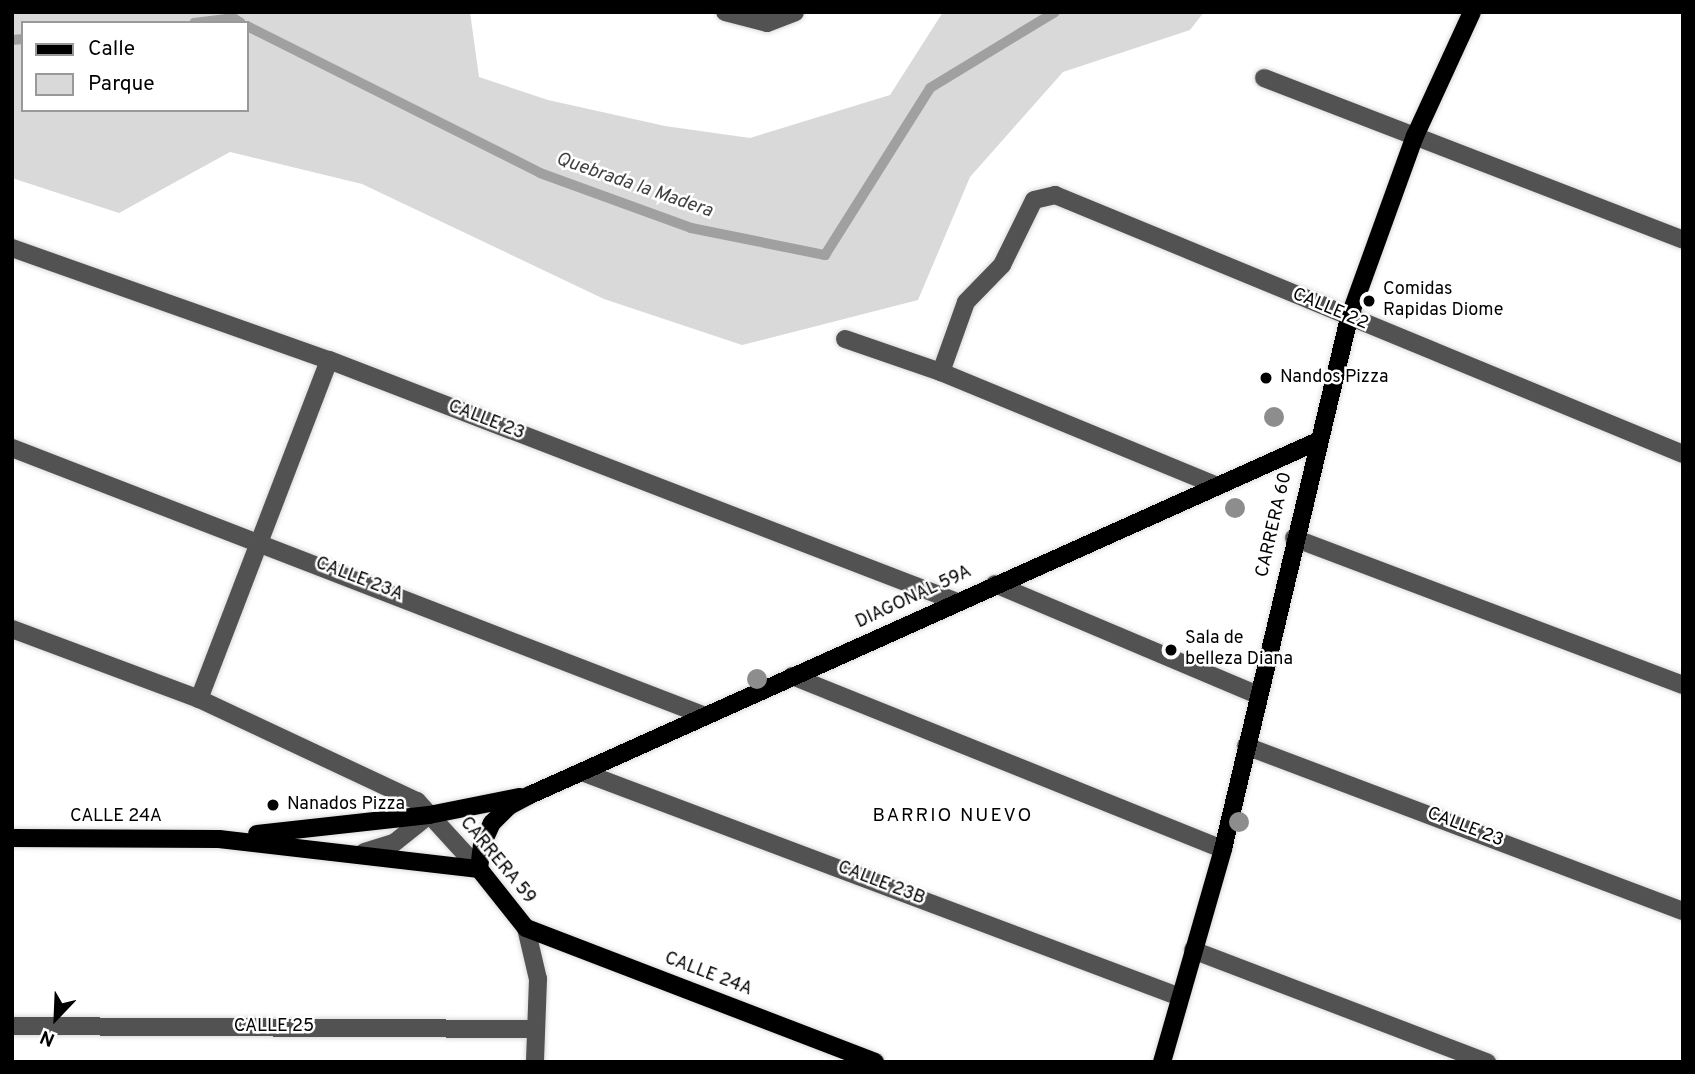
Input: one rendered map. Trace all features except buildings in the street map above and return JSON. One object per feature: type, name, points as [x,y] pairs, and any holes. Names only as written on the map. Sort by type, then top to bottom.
[{"type":"main road","name":"CARRERA 60","points":[[1162,1062],[1223,849],[1316,442],[1349,318],[1415,136],[1472,12]]},
{"type":"main road","name":"DIAGONAL 59A","points":[[479,869],[482,845],[492,823],[509,806],[530,794],[1214,485],[1316,442]]},
{"type":"main road","name":"DIAGONAL 59A","points":[[429,814],[530,794]]},
{"type":"main road","name":"CALLE 24A","points":[[219,839],[429,814]]},
{"type":"main road","name":"CALLE 24A","points":[[12,838],[219,839],[364,852],[479,869]]},
{"type":"main road","name":"CARRERA 59","points":[[479,869],[526,928]]},
{"type":"main road","name":"CALLE 24A","points":[[526,928],[875,1062]]},
{"type":"street","points":[[724,12],[767,23],[794,12]]},
{"type":"street","points":[[1264,78],[1683,240]]},
{"type":"street","name":"CALLE 22","points":[[941,372],[966,302],[1002,265],[1034,200],[1055,195],[1683,454]]},
{"type":"street","name":"CALLE 23","points":[[12,248],[329,360],[957,602]]},
{"type":"street","points":[[845,339],[941,372],[1214,485]]},
{"type":"street","points":[[199,699],[262,542],[329,360]]},
{"type":"street","name":"CALLE 23A","points":[[12,448],[262,542],[705,716]]},
{"type":"street","points":[[1294,538],[1683,685]]},
{"type":"street","points":[[995,584],[1258,695]]},
{"type":"street","name":"CARRERA 59","points":[[12,629],[199,699],[417,801],[479,869]]},
{"type":"street","points":[[792,676],[1223,849]]},
{"type":"street","name":"CALLE 23","points":[[1246,746],[1683,911]]},
{"type":"street","name":"CALLE 23B","points":[[583,772],[1180,997]]},
{"type":"street","points":[[364,852],[400,839],[429,814]]},
{"type":"street","name":"CARRERA 59","points":[[526,928],[538,979],[535,1062]]},
{"type":"street","points":[[1193,950],[1487,1062]]},
{"type":"street","name":"CALLE 25","points":[[12,1026],[536,1029]]},
{"type":"green space","points":[[12,12],[470,12],[479,77],[548,100],[665,126],[750,138],[890,95],[943,12],[1204,12],[1190,30],[1063,72],[970,177],[918,300],[742,345],[604,299],[362,184],[230,152],[119,213],[12,178]]},
{"type":"waterway","name":"Quebrada la Madera","points":[[248,27],[540,173],[691,228],[825,255],[930,88],[1055,12]]},
{"type":"waterway","name":"Quebrada la Madera","points":[[210,21],[233,18],[238,21]]},
{"type":"waterway","name":"Quebrada la Madera","points":[[12,40],[21,39]]},
{"type":"place","name":"Comidas Rapidas Diome","points":[[1369,301]]},
{"type":"place","name":"Nandos Pizza","points":[[1266,378]]},
{"type":"place","name":"Sala de belleza Diana","points":[[1171,650]]},
{"type":"place","name":"Nanados Pizza","points":[[273,805]]},
{"type":"district","name":"BARRIO NUEVO","points":[[953,817]]}]
